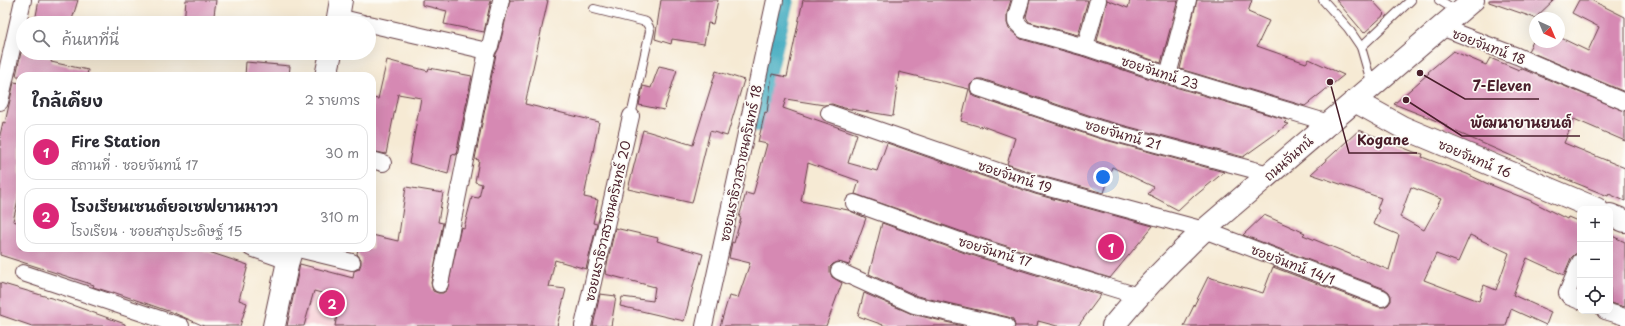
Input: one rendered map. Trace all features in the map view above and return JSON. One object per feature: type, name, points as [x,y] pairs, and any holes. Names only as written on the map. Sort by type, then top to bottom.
[{"type":"main road","name":"ถนนจันทน์","points":[[1113,326],[1172,259],[1466,6]]},
{"type":"main road","points":[[327,72],[329,60]]},
{"type":"main road","name":"ซอยจันทน์ 16","points":[[1355,101],[1402,127],[1590,206]]},
{"type":"main road","points":[[1613,216],[1625,221]]},
{"type":"main road","points":[[274,326],[291,252]]},
{"type":"street","points":[[19,16],[23,0]]},
{"type":"street","points":[[440,284],[487,51],[490,46],[501,0]]},
{"type":"street","name":"ซอยนราธิวาสราชนครินทร์ 18","points":[[704,326],[775,0]]},
{"type":"street","name":"ซอยจันทน์ 23","points":[[1021,0],[1016,16],[1019,26],[1032,32],[1085,47],[1168,75],[1330,123]]},
{"type":"street","points":[[1085,47],[1098,0]]},
{"type":"street","points":[[1168,75],[1188,0]]},
{"type":"street","points":[[376,26],[487,51]]},
{"type":"street","name":"ซอยจันทน์ 18","points":[[1441,27],[1517,56],[1625,102]]},
{"type":"street","points":[[0,102],[16,31]]},
{"type":"street","name":"ซอยจันทน์ 21","points":[[979,88],[1100,129],[1269,174]]},
{"type":"street","name":"ซอยจันทน์ 19","points":[[829,113],[1038,185],[1204,230]]},
{"type":"street","name":"ซอยนราธิวาสราชนครินทร์ 20","points":[[583,326],[631,116]]},
{"type":"street","name":"ซอยจันทน์ 17","points":[[854,203],[968,244],[1138,296]]},
{"type":"street","name":"ซอยจันทน์ 14/1","points":[[1204,230],[1382,298]]},
{"type":"street","points":[[291,252],[352,262]]},
{"type":"street","points":[[1577,269],[1567,293],[1570,297],[1577,300]]},
{"type":"street","points":[[839,271],[914,305],[1006,326]]},
{"type":"street","points":[[23,273],[181,326]]},
{"type":"street","points":[[1613,313],[1625,317]]},
{"type":"lane","points":[[1323,0],[1348,28],[1361,47],[1373,86]]},
{"type":"lane","points":[[1361,47],[1411,0]]},
{"type":"lane","points":[[1439,0],[1466,6]]},
{"type":"lane","points":[[594,9],[646,22],[649,26],[650,31],[631,116]]},
{"type":"shaded area","points":[[293,261],[385,279],[375,326],[280,326]]},
{"type":"building","points":[[39,0],[78,0],[73,16],[36,16]]},
{"type":"building","points":[[186,0],[216,0],[214,16],[185,16]]},
{"type":"building","points":[[422,0],[491,0],[484,32],[444,24],[447,11],[422,5]]},
{"type":"building","points":[[510,0],[548,0],[525,104],[599,122],[584,197],[598,200],[593,223],[597,224],[586,269],[555,260],[549,287],[566,289],[557,326],[335,326],[340,298],[314,291],[304,326],[287,326],[300,264],[353,278],[354,271],[359,269],[361,264],[361,259],[357,254],[357,252],[376,252],[376,236],[398,241],[406,187],[443,193],[438,222],[443,223],[431,283],[433,291],[443,293],[447,290],[461,227],[464,228],[472,197],[479,198],[482,184],[475,182],[479,160],[475,159],[496,54],[499,48]]},
{"type":"building","points":[[661,0],[718,0],[713,24],[708,23],[704,44],[672,39],[671,44],[655,39]]},
{"type":"building","points":[[803,0],[1011,0],[1007,13],[1007,23],[1009,29],[1021,39],[1082,56],[1165,84],[1287,120],[1284,123],[1289,124],[1243,157],[1103,120],[982,79],[977,79],[970,85],[972,95],[976,97],[1098,138],[1224,172],[1195,196],[1194,195],[1178,210],[1148,194],[1154,187],[1112,167],[1104,193],[1041,176],[1007,164],[1015,138],[982,126],[981,127],[961,121],[969,89],[899,72],[893,116],[844,108],[832,104],[824,105],[786,99],[783,108],[857,134],[848,163],[877,171],[887,143],[1035,194],[1153,226],[1110,278],[971,235],[855,194],[859,181],[808,163],[801,201],[848,210],[866,218],[849,265],[838,262],[830,267],[832,277],[842,283],[826,326],[720,326],[729,296],[738,298],[750,263],[729,258],[732,242],[734,243],[741,218],[739,217],[746,193],[753,195],[767,144],[758,142],[765,112],[767,113],[772,74],[787,77]]},
{"type":"building","points":[[1030,0],[1088,0],[1078,35],[1029,22],[1026,17]]},
{"type":"building","points":[[1107,0],[1128,8],[1130,0],[1178,0],[1161,63],[1097,41]]},
{"type":"building","points":[[1197,0],[1252,0],[1248,12],[1269,21],[1257,46],[1306,63],[1309,59],[1344,75],[1305,106],[1180,69]]},
{"type":"building","points":[[1336,0],[1372,0],[1385,14],[1364,33]]},
{"type":"building","points":[[1489,0],[1554,0],[1541,12],[1529,12],[1529,16],[1489,2]]},
{"type":"building","points":[[1579,0],[1591,0],[1625,17],[1625,92],[1528,51],[1530,48],[1565,48],[1565,40],[1588,51],[1599,27],[1572,13]]},
{"type":"building","points":[[1453,51],[1486,65],[1490,58],[1519,70],[1520,68],[1625,111],[1625,141],[1574,119],[1564,143],[1625,168],[1625,201],[1609,194],[1608,196],[1551,173],[1445,127],[1447,125],[1394,104]]},
{"type":"building","points":[[19,60],[52,60],[51,62],[88,70],[88,72],[17,72]]},
{"type":"building","points":[[387,60],[428,71],[429,68],[472,76],[456,155],[452,154],[448,174],[409,163],[421,98],[398,94],[386,154],[376,152],[376,99],[378,99]]},
{"type":"building","points":[[246,62],[290,66],[289,72],[245,72]]},
{"type":"building","points":[[659,66],[677,70],[664,110],[639,105],[643,86],[651,88]]},
{"type":"building","points":[[716,71],[744,80],[727,136],[710,131],[692,203],[628,189],[643,130],[693,145]]},
{"type":"building","points":[[14,82],[16,82],[16,209],[13,221],[16,222],[16,252],[209,252],[248,265],[239,300],[247,303],[240,326],[204,326],[174,313],[113,292],[93,287],[94,285],[0,255],[0,135],[3,122],[5,123]]},
{"type":"building","points":[[1359,130],[1414,152],[1423,154],[1422,157],[1529,200],[1567,219],[1568,217],[1577,221],[1577,254],[1571,258],[1564,275],[1527,258],[1513,295],[1551,312],[1546,325],[1511,309],[1506,326],[1184,326],[1208,277],[1263,293],[1273,267],[1379,307],[1388,305],[1391,301],[1391,296],[1385,289],[1243,235],[1264,215],[1305,233],[1303,235],[1389,270],[1399,235],[1373,224],[1379,210],[1377,209],[1381,198],[1311,174]],"holes":[[[1411,187],[1441,199],[1424,230],[1400,217]],[[1470,235],[1509,253],[1496,290],[1484,285],[1479,301],[1424,280],[1436,254],[1458,262]]]},
{"type":"building","points":[[882,223],[965,253],[1101,295],[1078,326],[1057,326],[1038,321],[1037,326],[1015,326],[1013,319],[1008,317],[917,296],[869,274]]},
{"type":"building","points":[[615,228],[658,238],[657,241],[703,254],[684,321],[620,306],[622,297],[653,301],[655,287],[605,274]]},
{"type":"building","points":[[1613,236],[1625,242],[1625,307],[1613,304]]},
{"type":"building","points":[[0,283],[58,300],[125,324],[125,326],[32,326],[0,315]]},
{"type":"building","points":[[864,293],[912,314],[963,326],[886,326],[858,316]]},
{"type":"building","points":[[600,294],[616,296],[611,326],[593,326]]},
{"type":"waterway","points":[[756,123],[785,0]]},
{"type":"place","name":"7-Eleven","points":[[1420,73]]},
{"type":"place","name":"Kogane","points":[[1330,82]]},
{"type":"place","name":"พัฒนายานยนต์","points":[[1406,100]]},
{"type":"place","name":"Fire Station","points":[[1111,247]]},
{"type":"place","name":"โรงเรียนเซนต์ยอเซฟยานนาวา","points":[[332,303]]}]
